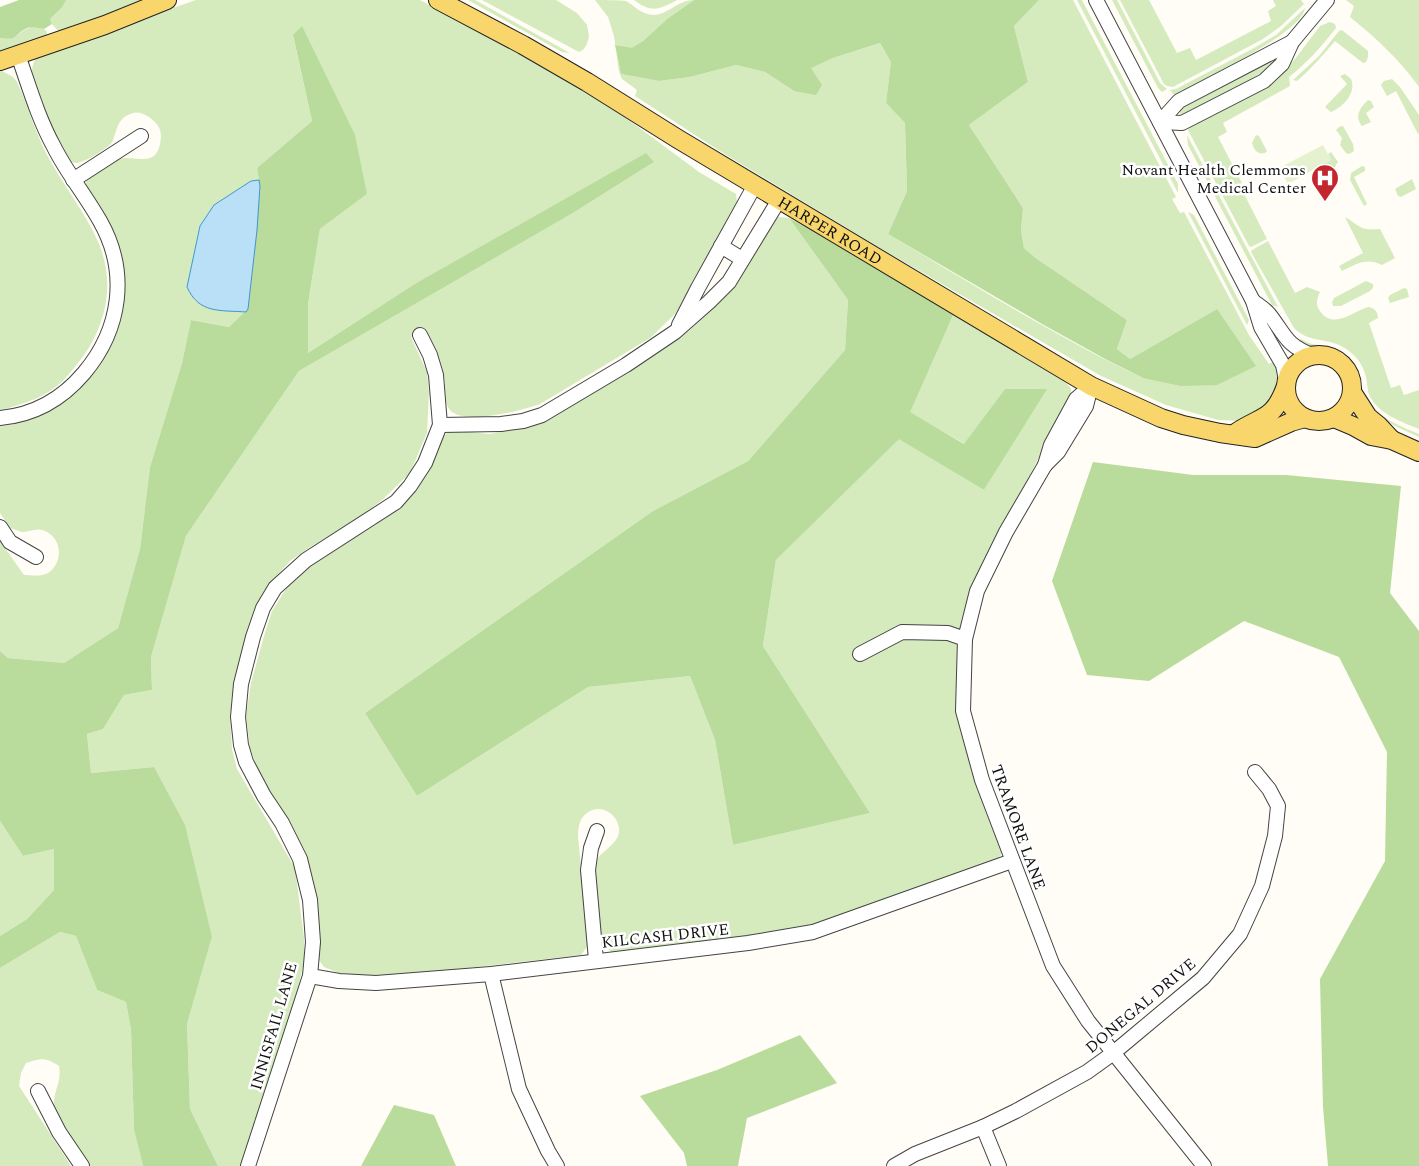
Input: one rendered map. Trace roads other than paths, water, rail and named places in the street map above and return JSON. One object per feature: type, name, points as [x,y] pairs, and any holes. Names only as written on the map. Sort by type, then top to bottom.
[{"type":"main road","points":[[0,61],[105,25],[167,0]]},
{"type":"main road","name":"HARPER ROAD","points":[[438,0],[523,44],[779,200],[1091,386],[1140,410],[1176,423],[1208,431],[1255,438],[1305,418]]},
{"type":"main road","points":[[1234,434],[1272,412],[1280,401],[1286,383],[1290,372],[1295,364],[1312,355],[1332,358],[1341,364],[1348,372],[1352,382],[1352,392],[1346,407],[1334,418],[1314,422],[1292,408],[1286,394],[1286,383]]},
{"type":"main road","points":[[1352,392],[1368,417],[1392,440]]},
{"type":"main road","points":[[1334,418],[1371,436],[1392,440],[1419,452]]},
{"type":"street","points":[[1096,0],[1253,301],[1261,327],[1283,365],[1286,383]]},
{"type":"street","points":[[1160,122],[1182,123],[1264,81],[1282,64],[1292,42],[1328,0]]},
{"type":"street","points":[[1160,122],[1179,101],[1292,42]]},
{"type":"street","points":[[0,418],[18,416],[42,407],[62,395],[78,380],[103,346],[112,325],[117,304],[118,282],[115,260],[109,239],[100,221],[73,180],[44,127],[18,55]]},
{"type":"street","points":[[73,180],[141,136]]},
{"type":"street","points":[[675,332],[755,185]]},
{"type":"street","points":[[440,425],[501,424],[523,421],[542,414],[626,365],[675,332],[729,282],[779,200]]},
{"type":"street","points":[[721,246],[742,259]]},
{"type":"street","points":[[1253,301],[1268,312],[1290,343],[1300,351],[1312,355]]},
{"type":"street","name":"INNISFAIL LANE","points":[[248,1166],[310,976],[312,942],[310,900],[300,859],[282,823],[264,796],[246,762],[241,745],[238,717],[242,684],[253,637],[263,608],[275,588],[307,559],[396,502],[410,486],[425,463],[440,425],[436,374],[430,355],[420,335]]},
{"type":"street","name":"TRAMORE LANE","points":[[1091,386],[1076,398],[1050,445],[1044,465],[1006,532],[978,591],[964,640],[963,711],[982,780],[1053,966],[1088,1021],[1112,1054],[1204,1166]]},
{"type":"street","points":[[0,527],[10,542],[36,556]]},
{"type":"street","points":[[860,654],[902,632],[948,632],[964,640]]},
{"type":"street","name":"DONEGAL DRIVE","points":[[894,1166],[915,1154],[983,1127],[1016,1111],[1087,1072],[1112,1054],[1203,978],[1240,934],[1262,886],[1275,836],[1278,806],[1269,788],[1255,772]]},
{"type":"street","points":[[596,960],[588,870],[591,848],[597,831]]},
{"type":"street","name":"KILCASH DRIVE","points":[[310,976],[339,981],[376,982],[491,974],[748,943],[812,932],[1012,861]]},
{"type":"street","points":[[491,974],[519,1089],[557,1166]]},
{"type":"street","points":[[38,1091],[59,1132],[82,1166]]},
{"type":"street","points":[[983,1127],[999,1166]]},
{"type":"water","points":[[259,180],[257,230],[248,309],[246,312],[211,309],[198,302],[187,287],[200,226],[214,205],[251,181]]},
{"type":"place","name":"Novant Health Clemmons Medical Center","points":[[1325,202]]}]
